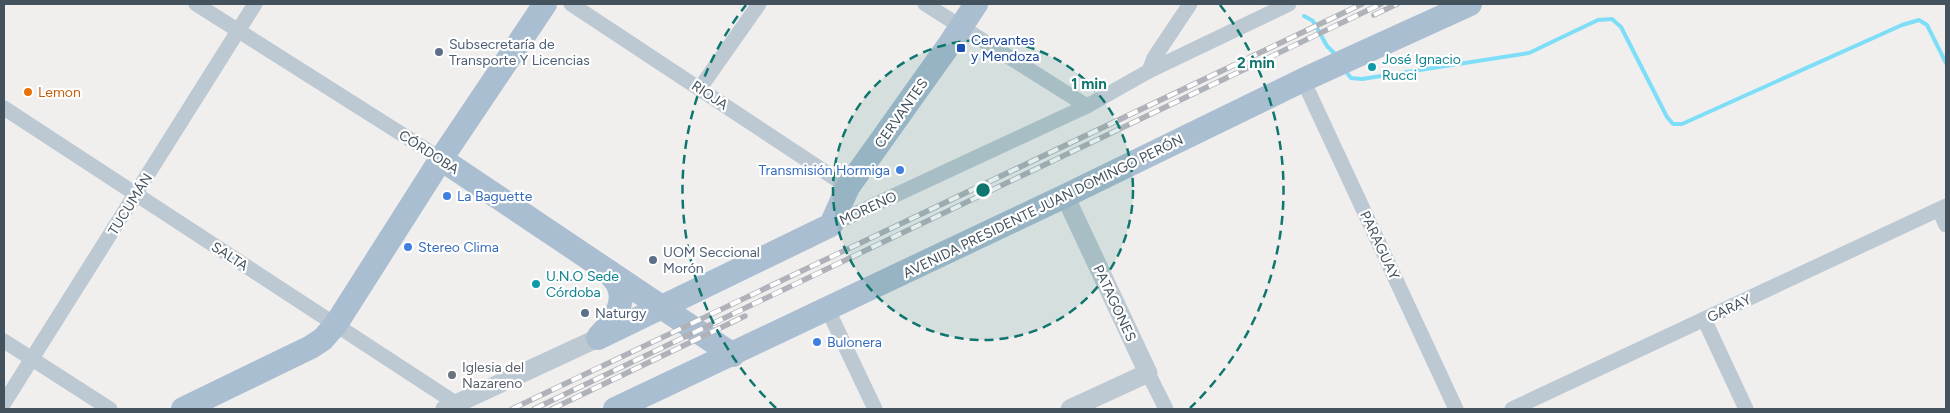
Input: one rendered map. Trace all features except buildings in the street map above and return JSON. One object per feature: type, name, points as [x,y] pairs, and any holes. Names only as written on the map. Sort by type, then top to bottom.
[{"type":"main road","points":[[183,409],[323,339],[336,324],[441,160],[546,4]]},
{"type":"main road","name":"CERVANTES","points":[[831,225],[848,187],[976,4]]},
{"type":"main road","name":"AVENIDA PRESIDENTE JUAN DOMINGO PERÓN","points":[[616,409],[1065,196],[1330,67],[1470,4]]},
{"type":"main road","name":"CÓRDOBA","points":[[441,160],[733,355]]},
{"type":"main road","name":"MORENO","points":[[598,338],[831,225]]},
{"type":"main road","points":[[598,338],[613,322],[620,305],[619,287],[608,272]]},
{"type":"street","name":"CÓRDOBA","points":[[196,4],[441,160]]},
{"type":"street","name":"TUCUMÁN","points":[[4,403],[255,4]]},
{"type":"street","name":"RIOJA","points":[[571,4],[848,187]]},
{"type":"street","points":[[700,88],[759,4]]},
{"type":"street","points":[[925,4],[1087,106]]},
{"type":"street","points":[[1149,71],[1154,58],[1190,4]]},
{"type":"street","name":"MORENO","points":[[831,225],[1087,106],[1149,71],[1289,4]]},
{"type":"street","name":"PARAGUAY","points":[[1303,80],[1456,409]]},
{"type":"street","name":"SALTA","points":[[4,108],[336,324],[451,406]]},
{"type":"street","name":"PATAGONES","points":[[1065,196],[1166,409]]},
{"type":"street","points":[[1943,208],[1946,225]]},
{"type":"street","name":"GARAY","points":[[1512,409],[1943,208]]},
{"type":"street","points":[[827,308],[875,409]]},
{"type":"street","points":[[1704,319],[1746,409]]},
{"type":"street","name":"MORENO","points":[[451,406],[598,338]]},
{"type":"street","points":[[4,341],[110,409]]},
{"type":"street","points":[[1070,409],[1148,373]]},
{"type":"waterway","points":[[1304,16],[1313,21],[1327,46],[1337,56]]},
{"type":"waterway","points":[[1344,69],[1351,78],[1362,79],[1529,53],[1598,20],[1612,19],[1621,27],[1667,117],[1673,124],[1682,124],[1902,25],[1919,20],[1927,25],[1946,63]]},
{"type":"railway","points":[[512,409],[1362,4]]},
{"type":"railway","points":[[534,409],[1381,4]]},
{"type":"railway","points":[[1374,15],[1397,4]]},
{"type":"railway","points":[[552,409],[745,316]]},
{"type":"place","name":"Cervantes y Mendoza","points":[[961,48]]},
{"type":"place","name":"Subsecretaría de Transporte Y Licencias","points":[[439,52]]},
{"type":"place","name":"José Ignacio Rucci","points":[[1372,67]]},
{"type":"place","name":"Lemon","points":[[28,92]]},
{"type":"place","name":"Transmisión Hormiga","points":[[900,170]]},
{"type":"place","name":"La Baguette","points":[[447,196]]},
{"type":"place","name":"Stereo Clima","points":[[408,247]]},
{"type":"place","name":"UOM Seccional Morón","points":[[653,260]]},
{"type":"place","name":"U.N.O Sede Córdoba","points":[[536,284]]},
{"type":"place","name":"Naturgy","points":[[585,313]]},
{"type":"place","name":"Bulonera","points":[[817,342]]},
{"type":"place","name":"Iglesia del Nazareno","points":[[452,375]]}]
